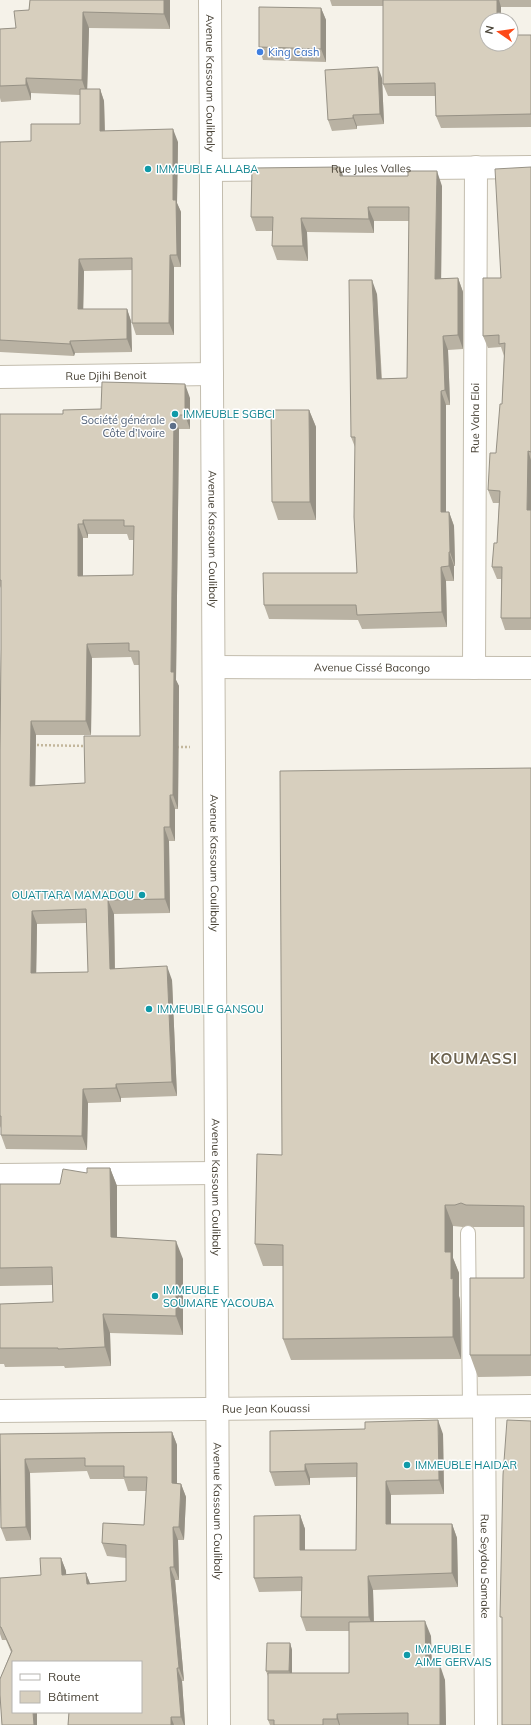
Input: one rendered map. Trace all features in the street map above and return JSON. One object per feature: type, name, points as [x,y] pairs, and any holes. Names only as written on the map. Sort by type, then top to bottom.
[{"type":"street","name":"Avenue Kassoum Coulibaly","points":[[210,0],[219,1725]]},
{"type":"street","name":"Rue Jules Valles","points":[[211,170],[531,167]]},
{"type":"street","name":"Rue Vaha Eloi","points":[[474,668],[476,168]]},
{"type":"street","name":"Rue Djihi Benoit","points":[[0,377],[212,374]]},
{"type":"street","name":"Avenue Cissé Bacongo","points":[[214,667],[531,668]]},
{"type":"street","points":[[0,1175],[216,1173]]},
{"type":"street","name":"Rue Jean Kouassi","points":[[0,1411],[531,1406]]},
{"type":"street","name":"Rue Seydou Samake","points":[[477,1407],[486,1725]]},
{"type":"lane","points":[[468,1234],[477,1407]]},
{"type":"path","points":[[32,745],[87,746]]},
{"type":"path","points":[[174,747],[214,748]]},
{"type":"building","points":[[30,0],[164,0],[164,14],[83,12],[82,80],[26,78],[26,85],[0,86],[0,29],[16,28],[14,11],[29,10]]},
{"type":"building","points":[[383,0],[497,0],[497,12],[479,12],[479,52],[519,52],[519,35],[531,35],[531,114],[436,116],[435,83],[383,84]]},
{"type":"building","points":[[259,7],[321,8],[321,49],[259,47]]},
{"type":"building","points":[[378,67],[380,114],[353,115],[353,118],[328,120],[325,70]]},
{"type":"building","points":[[80,89],[100,89],[100,131],[173,129],[173,200],[176,200],[177,255],[170,255],[169,323],[132,323],[132,258],[79,259],[78,309],[127,309],[127,339],[70,341],[70,344],[0,340],[0,142],[31,141],[31,124],[80,124]]},
{"type":"building","points":[[340,167],[340,176],[408,176],[408,171],[437,171],[435,279],[458,278],[458,335],[443,336],[445,390],[441,391],[441,512],[449,512],[450,552],[449,566],[441,567],[442,612],[357,615],[356,605],[264,605],[263,573],[357,573],[354,517],[355,437],[351,437],[349,280],[372,280],[377,379],[407,378],[409,207],[368,207],[369,219],[301,218],[303,246],[272,246],[273,217],[251,217],[252,168]]},
{"type":"building","points":[[531,167],[531,452],[528,451],[527,510],[531,510],[531,618],[501,618],[502,567],[492,567],[494,543],[497,543],[500,491],[488,490],[490,453],[496,453],[500,404],[502,404],[505,343],[499,344],[499,335],[483,336],[483,278],[501,278],[495,169]]},
{"type":"building","points":[[102,382],[185,384],[185,415],[174,415],[171,672],[174,672],[173,795],[170,795],[170,827],[164,827],[165,899],[108,900],[110,969],[167,966],[172,1082],[116,1084],[116,1088],[83,1089],[82,1136],[1,1135],[0,414],[63,414],[63,410],[101,409]],"holes":[[[83,520],[124,520],[124,526],[134,526],[133,575],[78,576],[78,524],[83,524]],[[129,643],[129,651],[139,651],[140,736],[84,736],[85,783],[30,786],[31,721],[86,721],[87,644]],[[86,909],[88,972],[31,973],[32,911]]]},
{"type":"building","points":[[271,410],[309,410],[310,502],[272,502]]},
{"type":"building","points":[[531,768],[531,1355],[470,1355],[470,1278],[524,1278],[524,1206],[466,1205],[461,1203],[455,1205],[445,1205],[445,1252],[451,1252],[451,1279],[453,1278],[453,1337],[283,1339],[283,1245],[255,1244],[257,1154],[282,1155],[280,771]]},
{"type":"building","points":[[87,1168],[110,1168],[111,1237],[176,1241],[176,1316],[103,1314],[105,1347],[58,1349],[0,1348],[0,1304],[53,1302],[52,1267],[0,1268],[0,1184],[60,1184],[63,1169],[87,1173]]},
{"type":"building","points":[[438,1420],[439,1480],[386,1481],[386,1524],[452,1524],[452,1573],[368,1576],[369,1617],[301,1617],[302,1577],[254,1578],[254,1516],[300,1515],[300,1550],[356,1550],[357,1463],[305,1464],[305,1471],[270,1472],[270,1431],[365,1429],[365,1422]]},
{"type":"building","points":[[507,1420],[531,1421],[531,1725],[502,1725],[502,1617],[500,1617],[503,1475]]},
{"type":"building","points":[[172,1432],[172,1483],[181,1484],[179,1527],[173,1527],[174,1567],[170,1567],[179,1668],[177,1668],[181,1717],[171,1717],[171,1725],[68,1725],[69,1713],[142,1713],[142,1661],[12,1661],[12,1713],[33,1713],[34,1725],[2,1725],[0,1679],[12,1651],[0,1627],[0,1578],[41,1575],[40,1558],[61,1558],[62,1575],[86,1573],[87,1584],[126,1581],[126,1545],[102,1543],[103,1523],[144,1525],[147,1477],[124,1477],[124,1466],[85,1466],[85,1458],[25,1459],[26,1527],[1,1528],[0,1434]]},
{"type":"building","points":[[425,1621],[426,1665],[440,1665],[440,1725],[408,1725],[408,1713],[337,1714],[337,1719],[323,1719],[323,1725],[274,1725],[274,1720],[268,1720],[268,1673],[349,1673],[349,1622]]},
{"type":"building","points":[[267,1643],[290,1643],[289,1671],[266,1671]]},
{"type":"place","name":"King Cash","points":[[260,52]]},
{"type":"place","name":"IMMEUBLE ALLABA","points":[[148,169]]},
{"type":"place","name":"IMMEUBLE SGBCI","points":[[175,414]]},
{"type":"place","name":"Société générale Côte d’Ivoire","points":[[173,426]]},
{"type":"place","name":"OUATTARA MAMADOU","points":[[142,895]]},
{"type":"place","name":"IMMEUBLE GANSOU","points":[[149,1009]]},
{"type":"place","name":"IMMEUBLE SOUMARE YACOUBA","points":[[155,1296]]},
{"type":"place","name":"IMMEUBLE HAIDAR","points":[[407,1465]]},
{"type":"place","name":"IMMEUBLE AIME GERVAIS","points":[[407,1655]]},
{"type":"district","name":"KOUMASSI","points":[[474,1059]]}]
